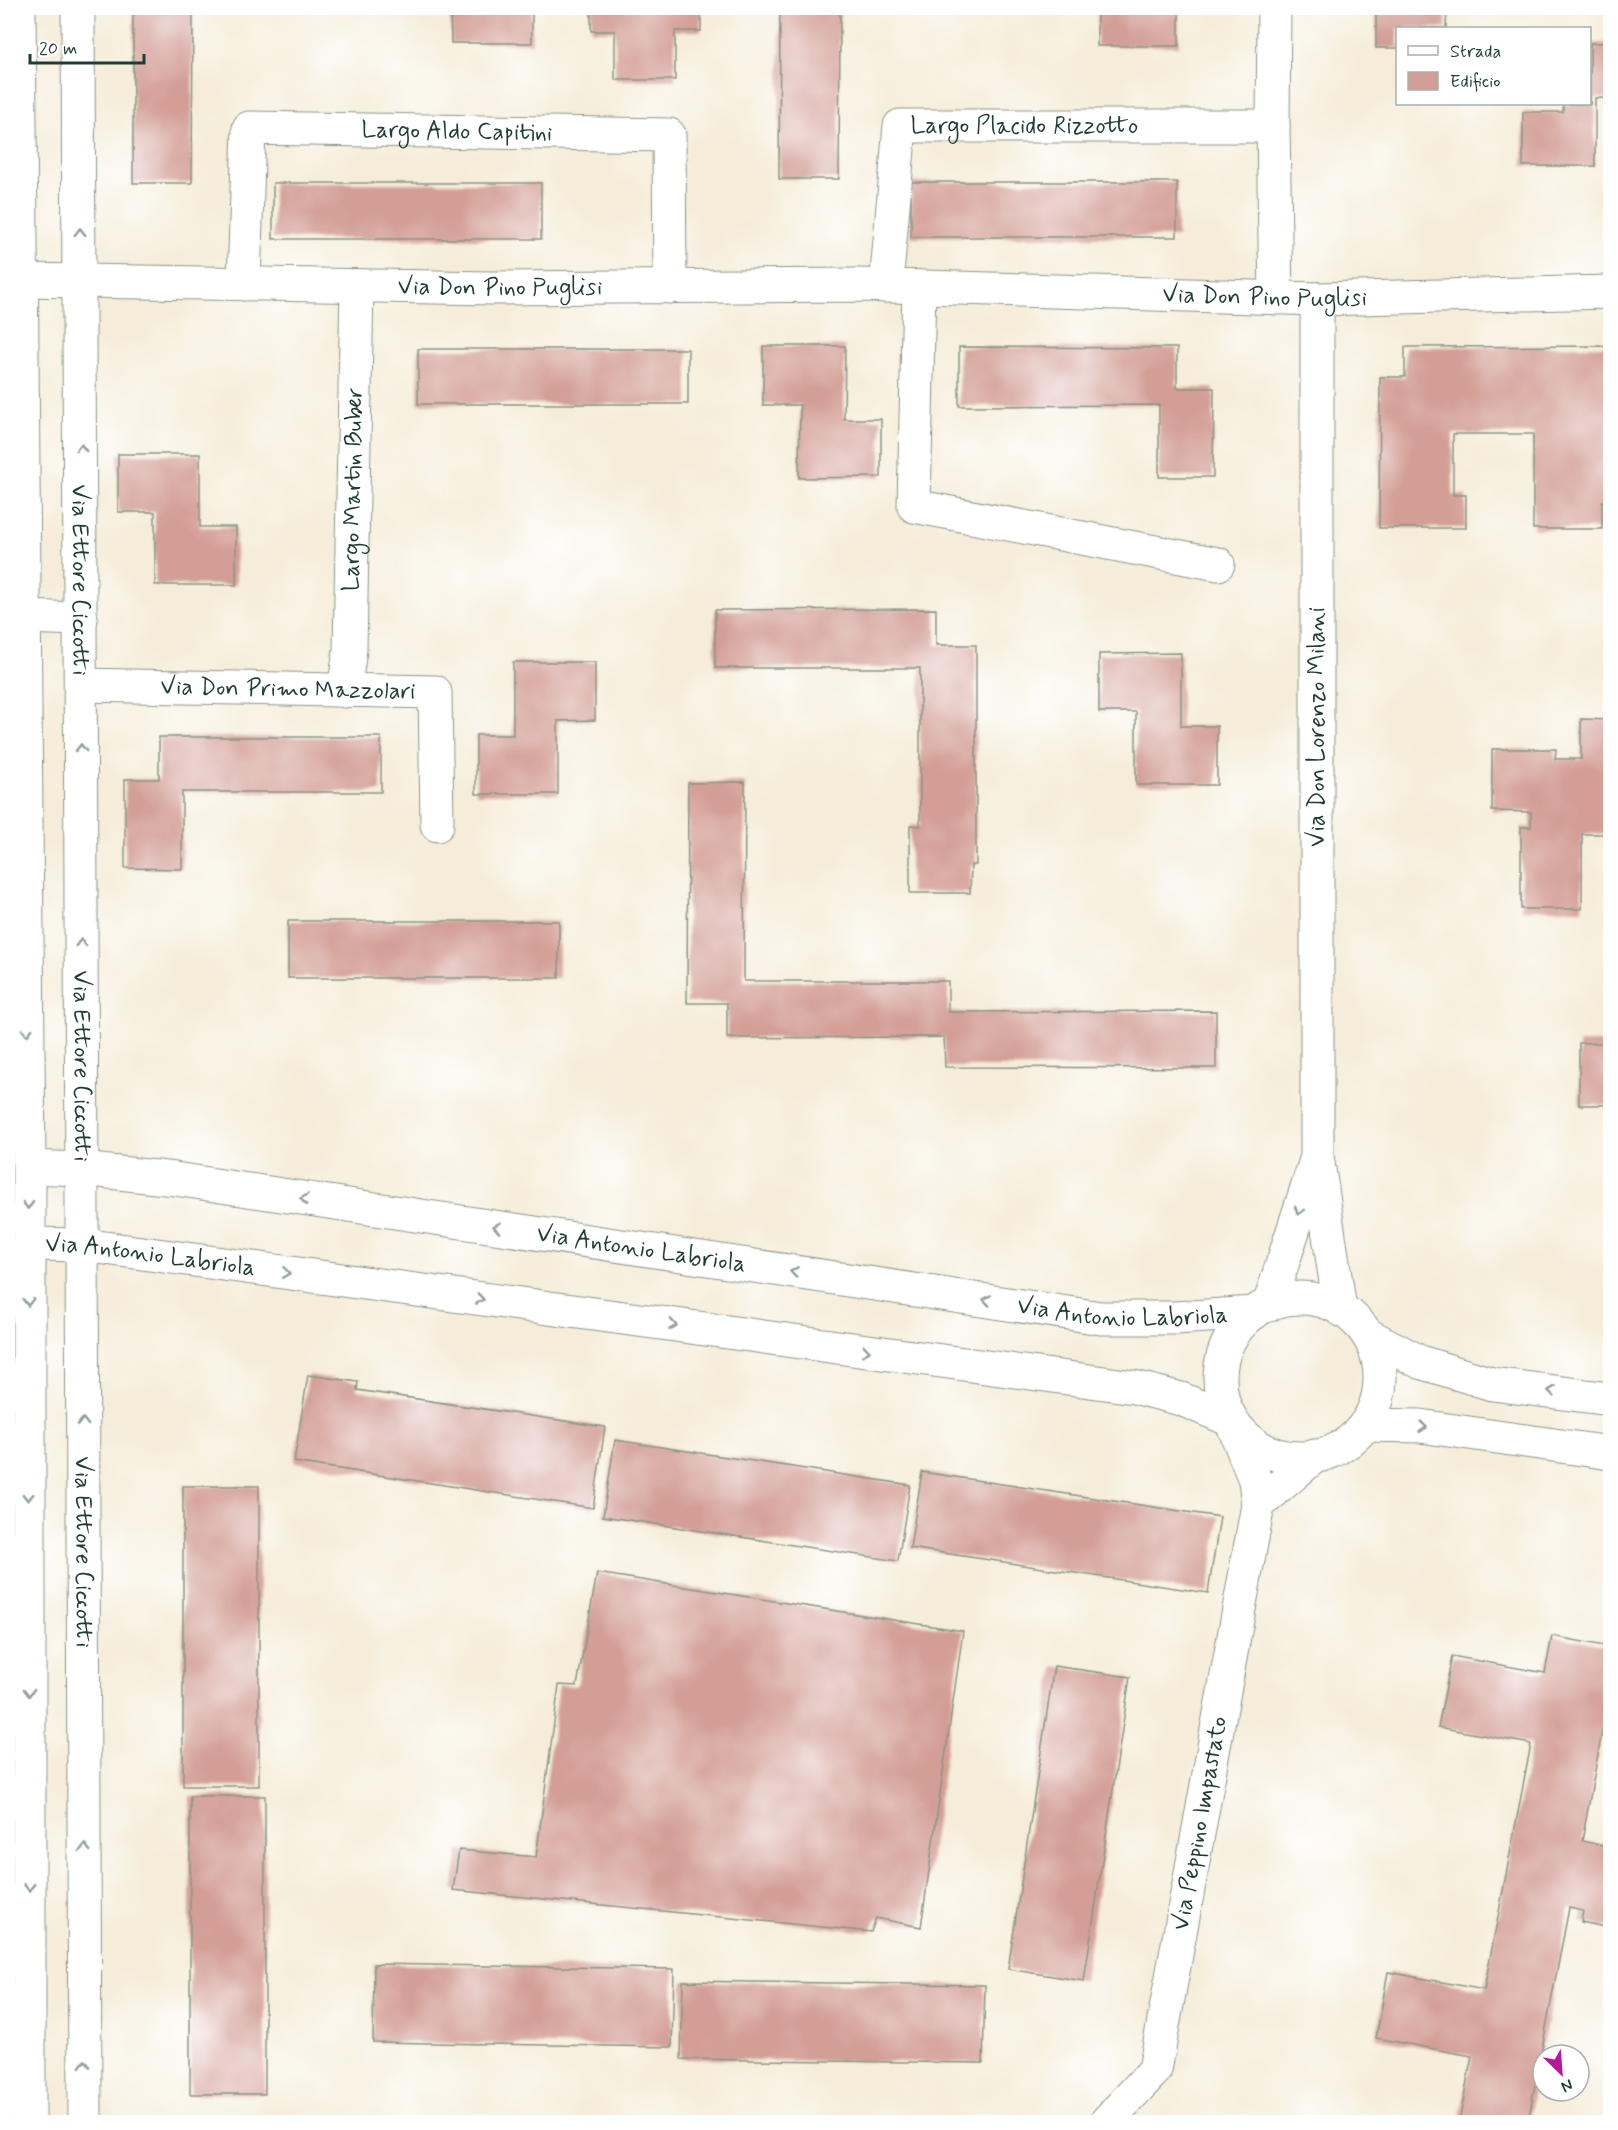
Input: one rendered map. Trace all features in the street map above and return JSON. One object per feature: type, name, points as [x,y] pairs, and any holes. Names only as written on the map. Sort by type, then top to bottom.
[{"type":"street","points":[[19,8],[21,280],[15,617],[17,975],[29,1167],[29,2122]]},
{"type":"street","name":"Via Ettore Ciccotti","points":[[78,8],[86,2122]]},
{"type":"street","points":[[1274,8],[1273,126],[1276,298]]},
{"type":"street","name":"Largo Placido Rizzotto","points":[[886,286],[900,126],[1273,126]]},
{"type":"street","name":"Largo Aldo Capitini","points":[[244,284],[249,128],[346,128],[669,135],[670,287]]},
{"type":"street","name":"Via Don Pino Puglisi","points":[[21,280],[492,288],[886,286],[1317,299],[1611,292]]},
{"type":"street","name":"Largo Martin Buber","points":[[344,691],[350,650],[357,286]]},
{"type":"street","points":[[919,287],[914,506],[1218,564]]},
{"type":"street","name":"Via Don Lorenzo Milani","points":[[1317,299],[1317,1156],[1340,1308]]},
{"type":"street","points":[[15,617],[81,619]]},
{"type":"street","name":"Via Don Primo Mazzolari","points":[[81,685],[435,693],[437,825]]},
{"type":"street","name":"Via Don Lorenzo Milani","points":[[1262,1309],[1317,1156]]},
{"type":"street","name":"Via Antonio Labriola","points":[[29,1167],[81,1169],[175,1179],[1101,1318],[1175,1318],[1262,1309]]},
{"type":"street","name":"Via Antonio Labriola","points":[[28,1244],[83,1245],[1134,1387],[1181,1399],[1231,1420]]},
{"type":"street","points":[[1368,1335],[1377,1354],[1380,1375],[1376,1405],[1365,1425],[1352,1439],[1325,1455],[1294,1458],[1280,1456],[1253,1443],[1231,1420],[1221,1394],[1220,1371],[1222,1357],[1234,1334],[1262,1309],[1277,1302],[1301,1298],[1340,1308],[1368,1335],[1420,1362],[1492,1383],[1611,1399]]},
{"type":"street","name":"Via Peppino Impastato","points":[[1106,2122],[1155,2070],[1258,1505],[1255,1480],[1231,1420]]},
{"type":"street","points":[[1365,1425],[1420,1426],[1611,1453]]},
{"type":"street","points":[[1258,1505],[1315,1456]]},
{"type":"building","points":[[133,8],[193,8],[192,183],[133,183]]},
{"type":"building","points":[[450,8],[532,8],[532,43],[451,43]]},
{"type":"building","points":[[591,8],[701,8],[701,31],[675,31],[675,80],[615,80],[615,31],[591,31]]},
{"type":"building","points":[[780,8],[840,8],[839,179],[779,179]]},
{"type":"building","points":[[1097,8],[1179,8],[1179,46],[1097,46]]},
{"type":"building","points":[[1376,8],[1447,8],[1446,27],[1396,27],[1396,48],[1376,48]]},
{"type":"building","points":[[1591,43],[1610,43],[1610,98],[1595,98],[1595,166],[1523,166],[1523,112],[1563,112],[1563,105],[1591,105]]},
{"type":"building","points":[[911,182],[1177,182],[1177,237],[911,237]]},
{"type":"building","points":[[273,183],[541,183],[541,239],[273,239]]},
{"type":"building","points":[[763,346],[845,346],[844,419],[881,419],[881,477],[799,478],[800,405],[763,405]]},
{"type":"building","points":[[1610,346],[1610,501],[1602,501],[1602,529],[1533,529],[1533,434],[1453,434],[1453,495],[1466,495],[1466,528],[1379,528],[1380,377],[1405,377],[1405,347]]},
{"type":"building","points":[[959,347],[1177,348],[1177,388],[1214,388],[1213,477],[1159,477],[1159,405],[959,406]]},
{"type":"building","points":[[418,349],[688,349],[688,404],[418,404]]},
{"type":"building","points":[[118,454],[200,454],[200,527],[236,527],[236,585],[155,585],[155,512],[118,512]]},
{"type":"building","points":[[936,609],[936,645],[976,645],[976,865],[971,865],[970,893],[910,893],[910,825],[920,826],[920,668],[715,668],[715,610]]},
{"type":"building","points":[[1181,653],[1181,726],[1217,726],[1217,785],[1136,785],[1136,712],[1099,712],[1099,654]]},
{"type":"building","points":[[513,662],[595,662],[595,720],[558,721],[558,794],[476,794],[476,735],[513,735]]},
{"type":"building","points":[[1581,719],[1610,720],[1610,834],[1582,834],[1582,909],[1521,909],[1521,827],[1531,827],[1531,812],[1492,811],[1492,749],[1556,749],[1555,759],[1581,759]]},
{"type":"building","points":[[159,737],[381,737],[381,792],[182,792],[182,869],[125,868],[125,779],[159,779]]},
{"type":"building","points":[[745,782],[744,981],[948,981],[948,1012],[1216,1011],[1216,1068],[945,1067],[944,1037],[727,1038],[727,1003],[687,1003],[688,783]]},
{"type":"building","points":[[288,921],[559,921],[559,978],[288,978]]},
{"type":"building","points":[[1579,1043],[1610,1043],[1610,1105],[1579,1105]]},
{"type":"building","points":[[1608,1121],[1610,1121],[1610,1203],[1608,1203]]},
{"type":"building","points":[[308,1375],[358,1382],[357,1390],[605,1427],[593,1508],[294,1462]]},
{"type":"building","points":[[615,1440],[910,1485],[898,1561],[603,1516]]},
{"type":"building","points":[[922,1472],[1220,1517],[1208,1593],[910,1548]]},
{"type":"building","points":[[183,1486],[259,1486],[259,1786],[183,1786]]},
{"type":"building","points":[[597,1573],[963,1631],[921,1927],[876,1918],[871,1932],[453,1890],[459,1850],[536,1857],[559,1685],[577,1686]]},
{"type":"building","points":[[1552,1636],[1610,1647],[1610,1689],[1582,1841],[1610,1847],[1610,1928],[1581,1922],[1583,1911],[1569,1908],[1543,2043],[1531,2043],[1532,2103],[1528,2122],[1459,2122],[1472,2056],[1376,2038],[1388,1972],[1484,1990],[1531,1744],[1438,1727],[1452,1656],[1545,1673]]},
{"type":"building","points":[[1054,1666],[1130,1677],[1084,1981],[1008,1969]]},
{"type":"building","points":[[190,1796],[265,1796],[265,2094],[190,2094]]},
{"type":"building","points":[[374,1964],[674,1969],[672,2047],[373,2042]]},
{"type":"building","points":[[683,1981],[985,1985],[983,2063],[681,2059]]}]
